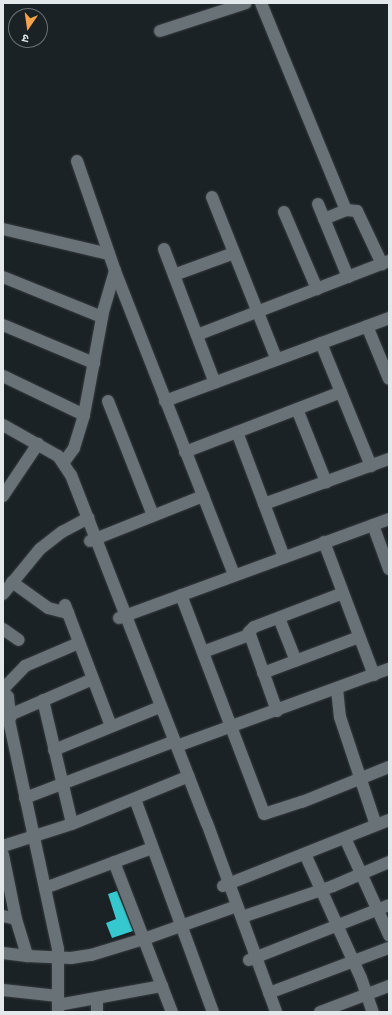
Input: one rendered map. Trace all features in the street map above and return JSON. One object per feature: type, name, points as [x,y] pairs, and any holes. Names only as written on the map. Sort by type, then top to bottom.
[{"type":"street","points":[[160,31],[246,3]]},
{"type":"street","points":[[261,3],[346,210]]},
{"type":"street","points":[[77,160],[108,254],[234,574]]},
{"type":"street","points":[[212,196],[276,360]]},
{"type":"street","points":[[318,204],[348,276]]},
{"type":"street","points":[[197,335],[385,263],[360,215],[354,210],[346,210],[324,219]]},
{"type":"street","points":[[284,212],[317,289]]},
{"type":"street","points":[[3,229],[108,254]]},
{"type":"street","points":[[164,249],[215,383]]},
{"type":"street","points":[[174,275],[234,253]]},
{"type":"street","points":[[64,462],[74,448],[84,415],[102,317],[115,271]]},
{"type":"street","points":[[3,276],[102,317]]},
{"type":"street","points":[[165,401],[389,318]]},
{"type":"street","points":[[3,326],[94,363]]},
{"type":"street","points":[[367,326],[388,374]]},
{"type":"street","points":[[321,344],[371,466]]},
{"type":"street","points":[[3,376],[84,415]]},
{"type":"street","points":[[186,452],[341,392]]},
{"type":"street","points":[[108,401],[153,515]]},
{"type":"street","points":[[297,409],[326,482]]},
{"type":"street","points":[[3,425],[38,444],[64,462],[173,743],[253,959],[276,1012]]},
{"type":"street","points":[[237,432],[284,557]]},
{"type":"street","points":[[3,496],[38,444]]},
{"type":"street","points":[[54,454],[86,520]]},
{"type":"street","points":[[264,504],[389,459]]},
{"type":"street","points":[[93,540],[203,496]]},
{"type":"street","points":[[123,616],[234,574],[389,519]]},
{"type":"street","points":[[3,594],[12,582],[50,541],[86,520]]},
{"type":"street","points":[[373,525],[389,569]]},
{"type":"street","points":[[324,542],[374,675]]},
{"type":"street","points":[[12,582],[48,608],[66,609],[111,726]]},
{"type":"street","points":[[203,652],[249,636],[254,627],[344,593]]},
{"type":"street","points":[[181,595],[264,814],[302,802],[389,767]]},
{"type":"street","points":[[123,616],[155,709],[173,743]]},
{"type":"street","points":[[279,618],[296,661]]},
{"type":"street","points":[[3,629],[19,640]]},
{"type":"street","points":[[249,636],[277,711]]},
{"type":"street","points":[[263,673],[359,637]]},
{"type":"street","points":[[58,1004],[60,958],[25,798],[8,697],[3,690],[25,666],[79,643]]},
{"type":"street","points":[[25,798],[63,786],[173,743],[231,727],[389,669]]},
{"type":"street","points":[[10,716],[43,700],[93,680]]},
{"type":"street","points":[[337,689],[340,717],[376,825]]},
{"type":"street","points":[[43,700],[72,824]]},
{"type":"street","points":[[54,750],[155,709]]},
{"type":"street","points":[[3,846],[34,838],[72,824],[185,778]]},
{"type":"street","points":[[135,799],[180,926],[213,1012]]},
{"type":"street","points":[[225,885],[389,820]]},
{"type":"street","points":[[345,838],[389,935]]},
{"type":"street","points":[[45,888],[152,848]]},
{"type":"street","points":[[305,854],[354,962],[373,1012]]},
{"type":"street","points":[[3,856],[16,919],[27,956]]},
{"type":"street","points":[[114,862],[172,1012]]},
{"type":"street","points":[[242,917],[322,891],[362,875],[389,862]]},
{"type":"street","points":[[253,959],[389,904]]},
{"type":"street","points":[[3,952],[27,956],[60,958],[91,955],[144,939],[233,907]]},
{"type":"street","points":[[233,907],[242,917],[268,1012]]},
{"type":"street","points":[[3,916],[16,919]]},
{"type":"street","points":[[269,993],[389,948]]},
{"type":"street","points":[[3,990],[58,1004],[162,986]]},
{"type":"street","points":[[320,1012],[389,986]]},
{"type":"street","points":[[97,998],[97,1012]]},
{"type":"building","points":[[117,891],[133,931],[112,938],[106,923],[116,919],[108,894]]}]
